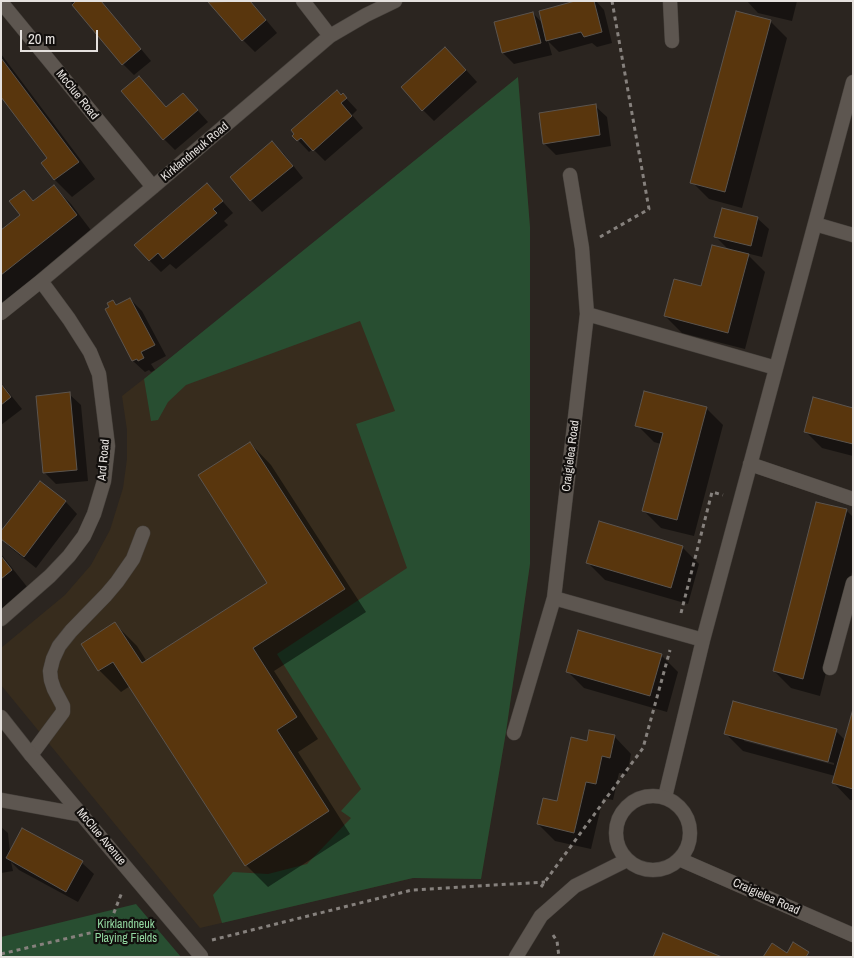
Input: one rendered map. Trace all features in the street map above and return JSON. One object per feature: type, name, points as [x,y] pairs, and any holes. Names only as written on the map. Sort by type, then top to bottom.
[{"type":"street","points":[[303,1],[330,36]]},
{"type":"street","name":"Kirklandneuk Road","points":[[1,313],[153,187],[330,36],[395,1]]},
{"type":"street","points":[[670,1],[672,41]]},
{"type":"street","name":"McClue Road","points":[[1,2],[153,187]]},
{"type":"street","points":[[665,797],[703,640],[853,82]]},
{"type":"street","name":"Craigielea Road","points":[[514,733],[554,598],[587,314],[582,248],[570,175]]},
{"type":"street","points":[[815,224],[853,235]]},
{"type":"street","name":"Ard Road","points":[[1,619],[50,576],[69,556],[84,536],[94,514],[104,481],[108,446],[99,374],[90,352],[41,281]]},
{"type":"street","points":[[587,314],[776,368]]},
{"type":"street","points":[[750,464],[853,499]]},
{"type":"street","points":[[31,755],[64,712],[51,680],[52,659],[59,646],[71,631],[117,582],[133,559],[144,533]]},
{"type":"street","points":[[830,668],[853,583]]},
{"type":"street","points":[[554,598],[703,640]]},
{"type":"street","name":"McClue Avenue","points":[[1,717],[201,956]]},
{"type":"street","points":[[652,796],[665,797],[676,803],[684,812],[689,824],[690,837],[686,849],[679,859],[670,866],[659,869],[637,866],[628,860],[620,850],[616,838],[616,826],[621,814],[629,804],[640,798],[652,796]]},
{"type":"street","points":[[1,800],[83,816]]},
{"type":"street","name":"Craigielea Road","points":[[679,859],[853,935]]},
{"type":"street","points":[[516,957],[540,916],[575,886],[628,860]]},
{"type":"path","points":[[582,248],[649,209],[612,1]]},
{"type":"path","points":[[540,889],[644,748],[712,492],[741,500]]},
{"type":"path","points":[[107,929],[130,872]]},
{"type":"path","points":[[192,945],[412,890],[545,882]]},
{"type":"path","points":[[1,954],[129,924],[174,924]]},
{"type":"shaded area","points":[[518,77],[530,227],[530,564],[506,732],[481,879],[413,878],[200,928],[1,685],[1,648],[65,595],[91,565],[110,530],[123,488],[127,459],[127,430],[122,396]]},
{"type":"green space","points":[[518,77],[530,227],[530,564],[506,732],[481,879],[413,878],[222,923],[213,895],[233,872],[268,874],[307,864],[351,818],[341,811],[361,789],[277,654],[407,568],[356,424],[395,411],[360,321],[186,385],[168,402],[158,420],[151,421],[144,379]]},
{"type":"green space","name":"Kirklandneuk Playing Fields","points":[[136,904],[181,957],[1,957],[1,937]]},
{"type":"building","points":[[76,1],[101,1],[141,49],[122,65],[72,5]]},
{"type":"building","points":[[250,1],[266,20],[242,41],[208,2]]},
{"type":"building","points":[[575,1],[594,1],[602,32],[584,37],[581,32],[546,41],[539,11]]},
{"type":"building","points":[[736,11],[771,20],[725,192],[690,183]]},
{"type":"building","points":[[533,12],[541,43],[502,53],[494,22]]},
{"type":"building","points":[[445,47],[466,70],[422,111],[401,87]]},
{"type":"building","points":[[1,58],[79,162],[54,180],[41,163],[47,158],[1,97]]},
{"type":"building","points":[[139,76],[166,107],[183,93],[198,110],[163,140],[121,91]]},
{"type":"building","points":[[337,90],[347,98],[341,103],[352,116],[313,151],[301,138],[297,141],[292,136],[294,134],[291,130]]},
{"type":"building","points":[[596,104],[600,135],[543,144],[539,113]]},
{"type":"building","points":[[272,141],[293,166],[250,201],[230,177]]},
{"type":"building","points":[[207,183],[223,201],[213,209],[217,213],[163,259],[158,253],[149,261],[134,245]]},
{"type":"building","points":[[54,185],[77,215],[1,275],[1,230],[20,215],[9,201],[24,190],[33,201]]},
{"type":"building","points":[[722,208],[758,217],[751,246],[714,237]]},
{"type":"building","points":[[712,245],[749,254],[728,333],[664,316],[674,279],[701,286]]},
{"type":"building","points":[[130,298],[155,345],[141,352],[144,358],[138,361],[137,359],[132,361],[105,309],[109,307],[107,303],[113,300],[116,305]]},
{"type":"building","points":[[1,384],[11,397],[1,405]]},
{"type":"building","points":[[644,391],[707,407],[677,520],[642,511],[663,433],[635,426]]},
{"type":"building","points":[[70,392],[77,470],[43,473],[36,396]]},
{"type":"building","points":[[813,397],[853,408],[853,444],[804,432]]},
{"type":"building","points":[[250,442],[345,589],[253,648],[297,717],[277,730],[329,811],[245,866],[113,662],[98,671],[81,644],[115,622],[142,663],[267,583],[198,475]]},
{"type":"building","points":[[40,481],[66,501],[24,557],[1,539],[1,531]]},
{"type":"building","points":[[816,502],[847,509],[803,679],[773,671]]},
{"type":"building","points":[[599,521],[683,546],[671,588],[586,563]]},
{"type":"building","points":[[1,556],[12,570],[1,579]]},
{"type":"building","points":[[578,630],[662,654],[650,696],[566,672]]},
{"type":"building","points":[[733,701],[837,729],[828,762],[724,734]]},
{"type":"building","points":[[853,709],[853,789],[832,783]]},
{"type":"building","points":[[589,730],[615,735],[610,758],[602,756],[596,784],[586,782],[574,833],[537,824],[543,798],[557,801],[571,737],[587,741]]},
{"type":"building","points":[[22,828],[83,861],[66,892],[6,858]]},
{"type":"building","points":[[663,933],[722,957],[653,957]]},
{"type":"building","points":[[793,942],[809,952],[806,957],[763,957],[772,943],[787,953]]}]
